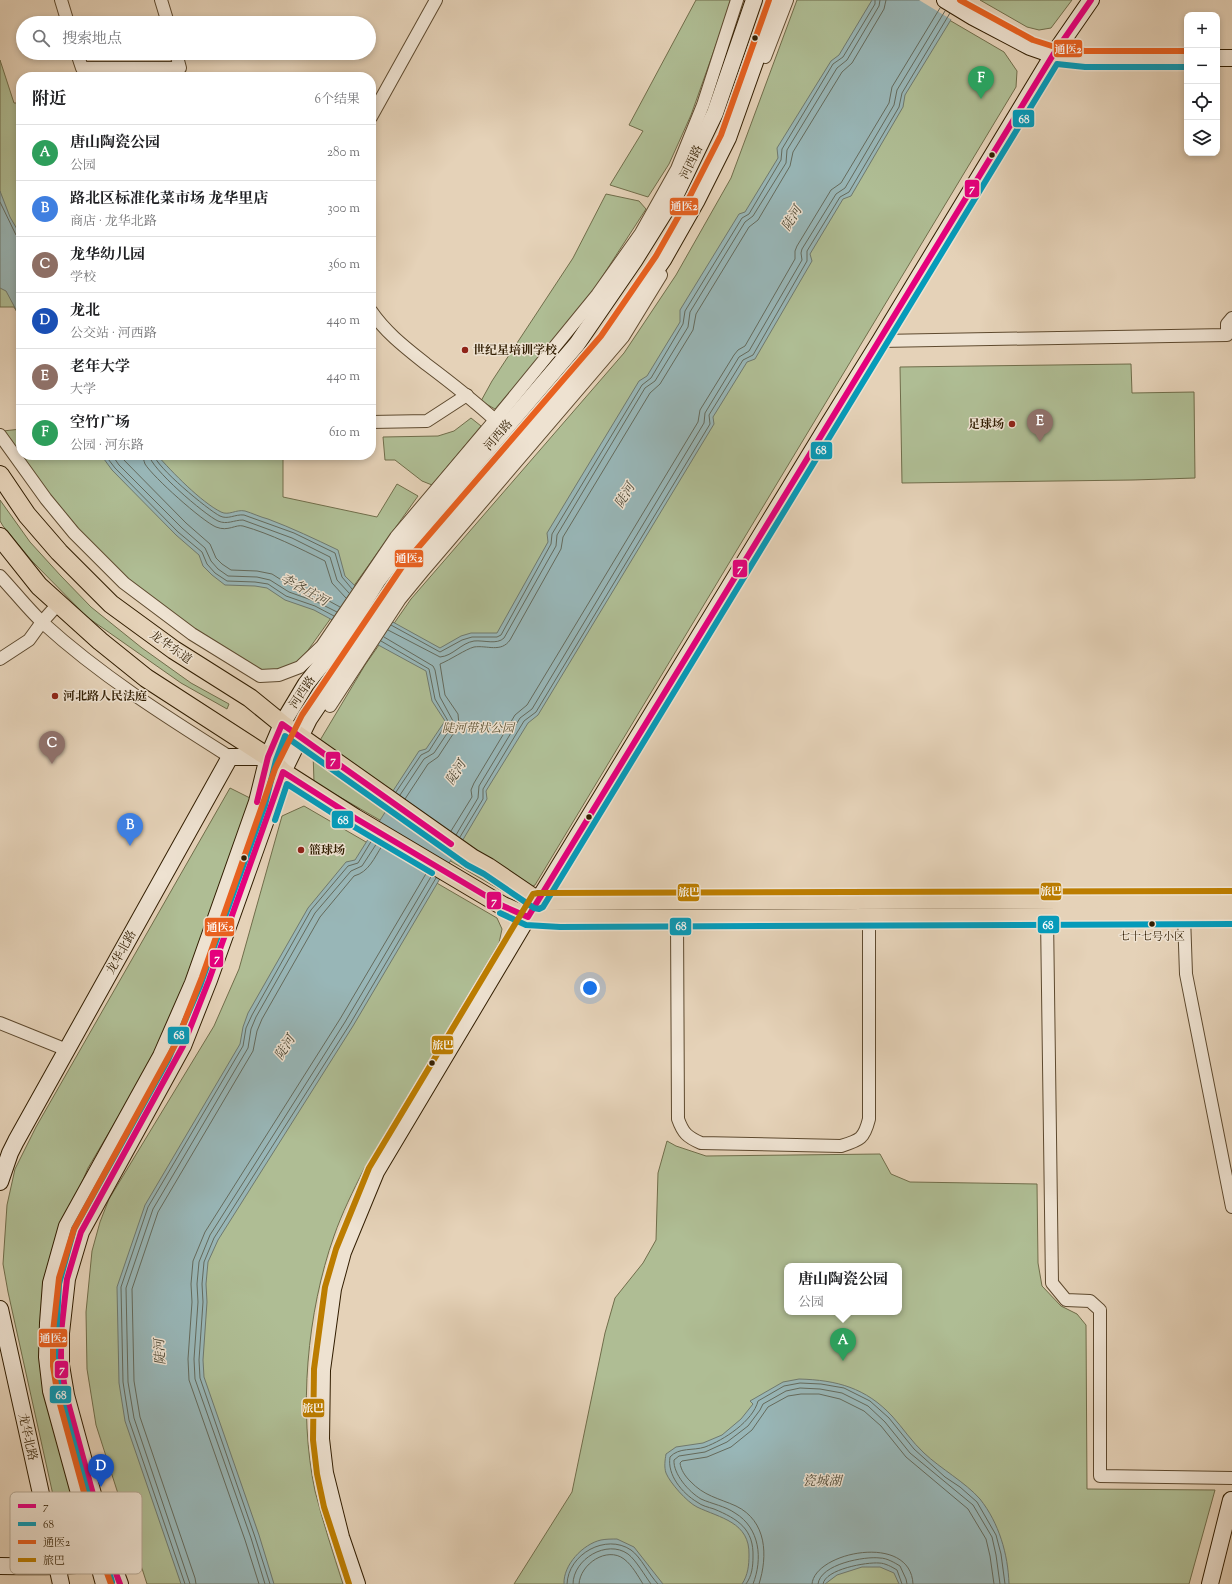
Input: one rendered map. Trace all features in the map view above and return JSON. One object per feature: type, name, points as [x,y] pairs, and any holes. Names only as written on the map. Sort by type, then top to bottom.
[{"type":"main road","name":"河西路","points":[[82,1492],[51,1390],[48,1323],[51,1283],[67,1226],[161,1056],[194,983],[257,802],[268,757],[282,724],[330,645],[372,581],[576,344],[634,261],[677,192],[715,113],[754,0]]},
{"type":"main road","name":"河西路","points":[[88,1492],[66,1395],[61,1365],[61,1333],[68,1279],[81,1232],[184,1046],[283,772],[309,719],[358,654],[396,597],[410,569],[607,341],[663,260],[697,200],[728,138],[777,0]]},
{"type":"main road","points":[[945,0],[973,17],[1030,47],[1053,55],[1085,59],[1184,58]]},
{"type":"main road","points":[[358,1584],[332,1505],[326,1473],[321,1439],[322,1370],[333,1289],[343,1252],[376,1172],[528,917],[1053,55],[1091,0]]},
{"type":"main road","points":[[1220,58],[1232,58]]},
{"type":"main road","name":"龙华东道","points":[[0,475],[27,515],[59,552],[111,604],[174,650],[250,698],[300,737],[472,858],[538,901]]},
{"type":"main road","points":[[0,537],[39,586],[100,641],[146,678],[268,757],[283,772],[355,818],[503,906],[528,917],[677,919],[1232,916]]},
{"type":"main road","points":[[230,757],[268,757]]},
{"type":"main road","name":"龙华北路","points":[[0,1182],[10,1153],[230,757]]},
{"type":"main road","points":[[538,901],[1232,899]]},
{"type":"main road","name":"龙华北路","points":[[0,1309],[41,1492]]},
{"type":"main road","points":[[1210,1584],[1232,1499]]},
{"type":"main road","name":"龙华北路","points":[[59,1574],[61,1584]]},
{"type":"main road","name":"河西路","points":[[113,1574],[120,1584]]},
{"type":"street","points":[[61,0],[66,16]]},
{"type":"street","points":[[161,0],[166,16]]},
{"type":"street","points":[[376,108],[436,0]]},
{"type":"street","points":[[372,581],[396,537],[495,420],[597,295],[640,233],[677,169],[703,105],[737,0]]},
{"type":"street","points":[[396,597],[423,571],[623,337],[676,251],[705,198],[733,140],[787,0]]},
{"type":"street","points":[[79,60],[82,68],[180,68],[178,60]]},
{"type":"street","points":[[376,318],[394,337],[467,395],[495,420]]},
{"type":"street","points":[[880,341],[1227,335],[1227,324],[1232,318]]},
{"type":"street","points":[[376,422],[428,421],[467,395]]},
{"type":"street","points":[[0,435],[16,457]]},
{"type":"street","points":[[18,460],[46,499],[74,533],[124,583],[192,634],[260,676],[279,675],[300,667],[330,645]]},
{"type":"street","points":[[0,576],[42,622],[109,677],[152,708],[230,757]]},
{"type":"street","points":[[0,659],[29,640],[58,604]]},
{"type":"street","points":[[330,706],[358,654]]},
{"type":"street","points":[[1184,916],[1186,974],[1232,1207]]},
{"type":"street","points":[[677,919],[678,1119],[682,1129],[690,1139],[701,1143],[840,1146],[858,1141],[866,1133],[869,1119],[867,917]]},
{"type":"street","points":[[1047,917],[1052,1283],[1066,1300],[1090,1301],[1100,1310],[1100,1476],[1232,1478]]},
{"type":"street","points":[[0,1023],[67,1050]]},
{"type":"green space","points":[[696,0],[732,0],[691,115],[669,164],[648,197],[610,185],[643,131],[629,125]]},
{"type":"green space","name":"陡河带状公园","points":[[797,0],[915,0],[1004,52],[1017,71],[1016,87],[535,885],[519,894],[504,892],[314,782],[313,752],[365,665],[411,599],[624,353],[676,275],[731,178]]},
{"type":"green space","points":[[980,0],[1072,0],[1051,28],[1039,30],[1027,27]]},
{"type":"green space","points":[[0,60],[14,103],[16,103],[16,310],[14,307],[0,307]]},
{"type":"green space","points":[[606,194],[639,201],[646,209],[591,294],[542,355],[495,409],[481,401],[492,381],[573,258]]},
{"type":"green space","points":[[1131,364],[1132,393],[1194,392],[1195,478],[902,483],[900,367]]},
{"type":"green space","points":[[471,418],[481,426],[432,485],[422,481],[395,460],[385,460],[383,437],[438,436],[454,431]]},
{"type":"green space","points":[[16,430],[16,450],[3,431]]},
{"type":"green space","points":[[23,460],[283,460],[283,497],[377,517],[397,484],[418,496],[296,667],[263,671],[212,641],[159,606],[119,572],[45,493]]},
{"type":"green space","points":[[0,500],[30,542],[91,607],[142,648],[191,683],[229,704],[227,709],[181,683],[87,617],[32,561],[3,526],[0,521]]},
{"type":"green space","points":[[230,788],[252,799],[194,971],[164,1039],[88,1168],[54,1248],[81,1492],[52,1492],[3,1264],[7,1205],[15,1169],[36,1127]]},
{"type":"green space","points":[[304,806],[497,918],[502,929],[499,943],[364,1169],[334,1236],[317,1297],[308,1362],[306,1395],[307,1428],[315,1491],[343,1584],[147,1584],[142,1568],[142,1492],[117,1492],[96,1425],[87,1369],[86,1312],[92,1251],[100,1222],[109,1199],[214,1026],[239,969],[282,816]]},
{"type":"green space","points":[[667,1141],[676,1146],[706,1156],[880,1154],[891,1174],[910,1182],[1037,1184],[1038,1263],[1042,1286],[1061,1306],[1077,1314],[1086,1325],[1087,1489],[1215,1490],[1189,1584],[514,1584],[572,1492],[605,1333],[615,1298],[643,1263],[656,1240],[658,1173]]},
{"type":"water","points":[[872,0],[963,0],[905,95],[903,107],[851,196],[843,199],[810,254],[812,261],[755,359],[747,362],[713,417],[714,424],[538,715],[528,723],[486,791],[487,799],[353,1026],[218,1240],[208,1262],[203,1360],[204,1377],[259,1535],[274,1584],[181,1584],[125,1421],[119,1383],[117,1287],[145,1205],[240,1044],[243,1027],[248,1013],[308,908],[346,862],[355,860],[389,806],[389,797],[419,751],[426,749],[445,721],[432,701],[426,671],[314,610],[285,600],[267,588],[225,585],[203,566],[199,555],[176,535],[112,470],[105,460],[162,460],[196,494],[221,512],[248,512],[286,526],[338,550],[345,576],[391,621],[440,648],[461,636],[471,633],[497,633],[548,542],[547,533],[639,381],[647,376],[680,322],[680,310],[739,214],[745,212],[778,158],[777,148],[831,61],[839,55]]},
{"type":"water","points":[[0,191],[10,217],[16,227],[16,310],[6,291],[0,288]]},
{"type":"water","name":"瓷城湖","points":[[799,1379],[826,1381],[850,1387],[872,1399],[892,1416],[924,1453],[974,1493],[987,1508],[1001,1539],[1007,1561],[1009,1584],[899,1584],[894,1573],[880,1567],[862,1567],[837,1575],[825,1584],[742,1584],[747,1574],[749,1559],[748,1544],[745,1535],[739,1528],[724,1518],[693,1505],[684,1497],[671,1482],[666,1473],[666,1454],[676,1447],[703,1443],[722,1435],[741,1419],[753,1404],[750,1401],[783,1382]]},
{"type":"water","points":[[607,1539],[617,1539],[634,1547],[663,1584],[564,1584],[567,1570],[575,1556],[594,1542]]},
{"type":"pier","points":[[919,0],[965,0],[952,20]]},
{"type":"transit line","name":"通医2","points":[[84,1492],[58,1397],[53,1366],[53,1332],[59,1278],[74,1229],[176,1043],[202,977],[275,769],[302,715],[404,564],[601,336],[656,256],[690,196],[721,135],[769,0]]},
{"type":"transit line","name":"通医2","points":[[960,0],[1033,40],[1055,47],[1085,51],[1184,51]]},
{"type":"transit line","name":"7","points":[[92,1492],[66,1395],[61,1365],[61,1333],[67,1279],[81,1232],[183,1046],[209,980],[283,772],[355,818],[503,906],[528,917],[1053,55],[1091,0]]},
{"type":"transit line","name":"68","points":[[87,1492],[59,1389],[55,1357],[59,1284],[74,1229],[168,1060],[200,986],[265,805],[276,760],[285,736],[467,865],[484,874],[534,908],[539,909],[543,907],[1057,64],[1085,67],[1184,67]]},
{"type":"transit line","name":"7","points":[[257,802],[268,757],[282,724],[451,844]]},
{"type":"transit line","name":"68","points":[[275,820],[287,784],[351,825],[432,873]]},
{"type":"transit line","name":"旅巴","points":[[349,1584],[324,1507],[317,1474],[313,1440],[314,1369],[325,1287],[336,1249],[369,1168],[533,894],[1232,891]]},
{"type":"transit line","name":"68","points":[[500,913],[526,925],[560,927],[1232,924]]},
{"type":"transit line","name":"通医2","points":[[107,1574],[111,1584]]},
{"type":"transit line","name":"68","points":[[110,1574],[112,1582]]},
{"type":"transit line","name":"7","points":[[116,1574],[120,1584]]},
{"type":"place","name":"空竹广场","points":[[981,99]]},
{"type":"place","name":"世纪星培训学校","points":[[465,350]]},
{"type":"place","name":"足球场","points":[[1012,424]]},
{"type":"place","name":"老年大学","points":[[1040,442]]},
{"type":"place","name":"河北路人民法庭","points":[[55,696]]},
{"type":"place","name":"龙华幼儿园","points":[[52,764]]},
{"type":"place","name":"路北区标准化菜市场 龙华里店","points":[[130,846]]},
{"type":"place","name":"篮球场","points":[[301,850]]},
{"type":"place","name":"七十七号小区","points":[[1152,924]]},
{"type":"place","name":"唐山陶瓷公园","points":[[843,1361]]},
{"type":"place","name":"龙北","points":[[101,1487]]},
{"type":"water label","name":"陡河","points":[[791,218]]},
{"type":"water label","name":"陡河","points":[[624,495]]},
{"type":"water label","name":"李各庄河","points":[[305,589]]},
{"type":"water label","name":"陡河","points":[[455,772]]},
{"type":"water label","name":"陡河","points":[[284,1047]]},
{"type":"water label","name":"陡河","points":[[159,1352]]}]
